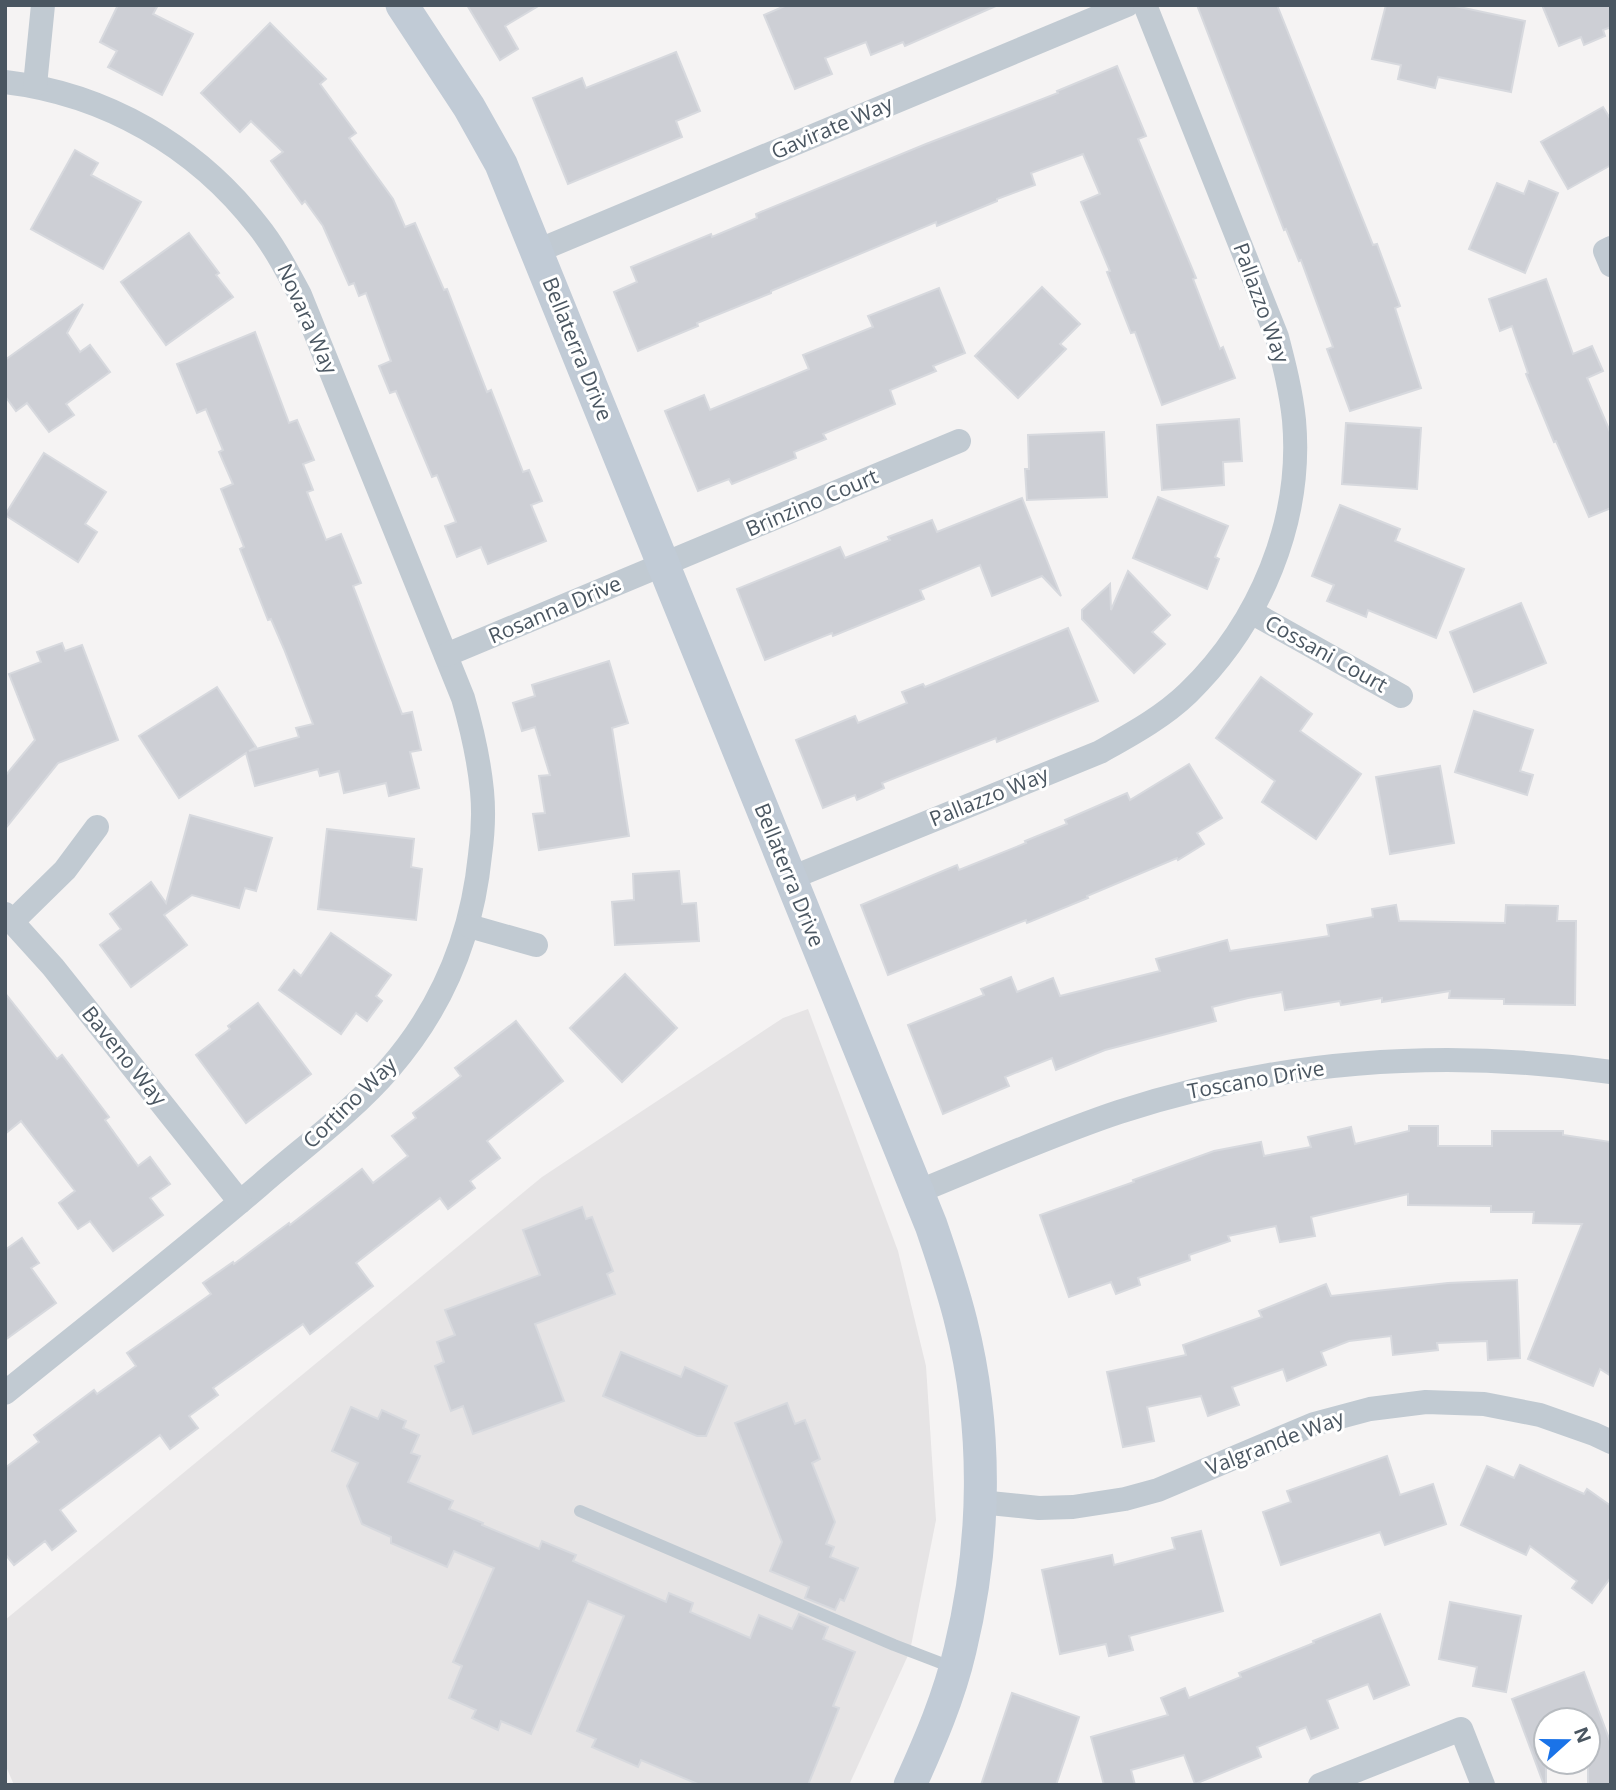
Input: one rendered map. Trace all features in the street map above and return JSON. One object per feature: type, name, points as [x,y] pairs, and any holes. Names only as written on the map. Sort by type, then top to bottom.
[{"type":"street","points":[[35,85],[43,5]]},
{"type":"street","name":"Bellaterra Drive","points":[[401,5],[469,107],[501,164],[948,1274],[972,1374],[978,1425],[981,1502],[977,1553],[960,1652],[937,1725],[910,1785]]},
{"type":"street","name":"Gavirate Way","points":[[537,251],[1127,5]]},
{"type":"street","name":"Pallazzo Way","points":[[790,878],[1100,752],[1146,726],[1187,694],[1222,656],[1251,612],[1274,563],[1289,510],[1295,457],[1289,385],[1277,337],[1145,5]]},
{"type":"street","name":"Novara Way","points":[[5,82],[35,85],[91,101],[160,136],[192,158],[235,198],[260,228],[300,295],[446,655]]},
{"type":"street","points":[[1611,248],[1605,251],[1611,265]]},
{"type":"street","name":"Brinzino Court","points":[[664,564],[959,441]]},
{"type":"street","name":"Rosanna Drive","points":[[446,655],[664,564]]},
{"type":"street","name":"Cossani Court","points":[[1251,612],[1401,696]]},
{"type":"street","name":"Cortino Way","points":[[5,1393],[240,1202],[347,1110],[387,1071],[432,1011],[449,978],[468,926],[478,877],[483,831],[482,792],[474,735],[446,655]]},
{"type":"street","points":[[9,918],[65,870],[97,827]]},
{"type":"street","name":"Baveno Way","points":[[9,918],[53,967],[240,1202]]},
{"type":"street","points":[[468,926],[536,945]]},
{"type":"street","name":"Toscano Drive","points":[[917,1192],[1118,1112],[1177,1095],[1268,1075],[1360,1063],[1422,1059],[1514,1061],[1611,1072]]},
{"type":"street","name":"Valgrande Way","points":[[981,1502],[1039,1508],[1073,1507],[1125,1500],[1158,1490],[1314,1424],[1370,1409],[1426,1402],[1484,1404],[1540,1415],[1611,1442]]},
{"type":"street","points":[[1320,1785],[1461,1728],[1483,1785]]},
{"type":"lane","points":[[580,1511],[954,1668]]},
{"type":"shaded area","points":[[808,1009],[898,1251],[926,1366],[936,1520],[910,1651],[849,1785],[14,1785],[5,1764],[5,1620],[542,1177],[783,1018]]},
{"type":"building","points":[[118,5],[158,5],[153,14],[193,34],[162,95],[108,67],[117,51],[100,42]]},
{"type":"building","points":[[467,5],[540,5],[505,26],[518,49],[500,60]]},
{"type":"building","points":[[787,5],[998,5],[905,46],[903,42],[871,55],[866,42],[825,58],[832,74],[795,89],[764,15]]},
{"type":"building","points":[[1197,5],[1277,5],[1373,245],[1377,244],[1400,306],[1395,308],[1421,388],[1350,411],[1327,349],[1333,347],[1301,260],[1299,261],[1286,229],[1284,230]]},
{"type":"building","points":[[1386,5],[1450,5],[1525,21],[1511,92],[1438,77],[1435,88],[1398,79],[1401,65],[1372,59]]},
{"type":"building","points":[[1542,5],[1611,5],[1611,27],[1603,30],[1605,36],[1584,45],[1581,37],[1559,46]]},
{"type":"building","points":[[270,23],[326,79],[320,84],[356,133],[349,138],[393,199],[405,227],[415,223],[444,290],[447,289],[487,392],[491,390],[523,472],[529,470],[542,501],[531,505],[546,541],[488,564],[481,547],[457,557],[445,526],[456,522],[437,475],[432,477],[396,391],[390,393],[379,366],[391,361],[366,293],[359,296],[354,283],[349,285],[323,226],[305,201],[302,204],[271,161],[283,152],[251,121],[240,132],[201,93]]},
{"type":"building","points":[[676,52],[700,111],[676,121],[682,137],[568,184],[533,98],[582,78],[586,88]]},
{"type":"building","points":[[1117,66],[1146,136],[1138,139],[1196,278],[1193,279],[1220,349],[1223,347],[1235,378],[1162,405],[1135,332],[1131,333],[1107,272],[1110,271],[1081,202],[1100,194],[1083,154],[1031,173],[1035,185],[937,226],[936,222],[697,323],[698,326],[638,351],[614,292],[637,282],[631,267],[711,234],[712,237],[757,218],[756,214],[1058,93],[1057,91]]},
{"type":"building","points":[[1603,107],[1611,120],[1611,165],[1568,189],[1541,142]]},
{"type":"building","points":[[75,150],[98,163],[91,175],[141,202],[103,269],[31,229]]},
{"type":"building","points":[[1529,181],[1558,193],[1525,273],[1469,249],[1497,183],[1524,194]]},
{"type":"building","points":[[189,233],[233,297],[166,345],[121,282]]},
{"type":"building","points":[[1546,279],[1573,354],[1592,346],[1603,371],[1587,378],[1611,434],[1611,508],[1589,517],[1526,374],[1528,373],[1512,326],[1500,331],[1489,299]]},
{"type":"building","points":[[1042,287],[1080,324],[1060,344],[1066,349],[1018,398],[975,356]]},
{"type":"building","points":[[939,288],[965,353],[933,366],[936,371],[890,390],[895,404],[823,434],[826,439],[794,452],[796,458],[732,484],[729,479],[698,491],[665,411],[704,395],[710,410],[809,369],[803,355],[873,327],[868,316]]},
{"type":"building","points":[[83,304],[67,333],[80,352],[90,345],[110,372],[66,404],[74,415],[49,432],[27,403],[16,411],[5,396],[5,360]]},
{"type":"building","points":[[255,332],[289,423],[297,420],[314,460],[303,464],[313,490],[307,492],[326,540],[341,534],[361,583],[353,586],[402,714],[412,712],[421,750],[410,752],[419,788],[389,796],[386,783],[344,793],[339,771],[320,776],[318,769],[255,786],[246,753],[179,798],[139,736],[217,687],[256,747],[249,751],[299,737],[296,728],[313,724],[284,649],[271,619],[268,620],[240,549],[244,547],[221,489],[233,484],[219,452],[223,450],[206,409],[197,413],[177,364]]},
{"type":"building","points":[[1239,419],[1242,461],[1223,462],[1224,485],[1162,490],[1157,425]]},
{"type":"building","points":[[1346,423],[1421,428],[1417,489],[1342,484]]},
{"type":"building","points":[[1104,432],[1107,497],[1027,500],[1025,469],[1029,469],[1028,435]]},
{"type":"building","points":[[44,453],[106,492],[85,524],[97,532],[78,562],[5,515]]},
{"type":"building","points":[[1158,497],[1228,526],[1215,557],[1219,559],[1207,589],[1133,558]]},
{"type":"building","points":[[1022,498],[1061,596],[1042,576],[992,596],[980,565],[920,590],[924,599],[765,660],[737,589],[840,547],[845,558],[932,520],[937,532]]},
{"type":"building","points":[[1340,505],[1400,529],[1395,541],[1464,569],[1436,638],[1368,610],[1366,617],[1327,601],[1334,585],[1312,576]]},
{"type":"building","points":[[1128,571],[1170,615],[1152,632],[1165,644],[1134,673],[1082,619],[1082,610],[1110,584],[1111,610]]},
{"type":"building","points":[[1521,603],[1546,663],[1474,692],[1450,632]]},
{"type":"building","points":[[1068,628],[1098,701],[997,742],[996,738],[882,783],[884,788],[857,800],[855,795],[823,808],[796,740],[855,716],[858,723],[907,703],[902,692],[923,684],[925,687]]},
{"type":"building","points":[[62,643],[65,651],[82,645],[118,740],[58,763],[5,829],[5,776],[35,740],[9,674],[41,662],[37,652]]},
{"type":"building","points":[[609,661],[628,723],[612,728],[629,836],[539,850],[533,814],[545,813],[539,776],[550,775],[535,727],[522,731],[513,703],[535,696],[532,685]]},
{"type":"building","points":[[1261,677],[1312,714],[1300,731],[1361,774],[1316,839],[1262,802],[1275,781],[1216,738]]},
{"type":"building","points":[[1474,711],[1533,730],[1520,771],[1533,775],[1527,795],[1455,772]]},
{"type":"building","points":[[1189,764],[1222,818],[1197,833],[1204,844],[1178,860],[1177,858],[1087,896],[1088,898],[888,975],[861,905],[957,865],[959,870],[1026,843],[1025,841],[1067,824],[1065,820],[1127,793],[1130,800]]},
{"type":"building","points":[[1440,766],[1454,843],[1390,854],[1376,777]]},
{"type":"building","points":[[190,815],[272,838],[256,891],[245,888],[239,908],[192,895],[164,915],[187,945],[131,987],[100,945],[121,929],[110,914],[151,882],[166,903]]},
{"type":"building","points":[[327,829],[414,839],[411,867],[422,869],[416,920],[318,909]]},
{"type":"building","points":[[679,871],[682,904],[696,903],[699,941],[615,945],[612,902],[634,900],[633,874]]},
{"type":"building","points":[[1396,905],[1399,921],[1505,923],[1506,905],[1558,906],[1557,921],[1576,921],[1575,1005],[1504,1004],[1504,999],[1449,998],[1450,991],[1382,1002],[1382,998],[1341,1005],[1340,1001],[1285,1010],[1282,992],[1212,1007],[1216,1021],[1105,1050],[1056,1070],[1052,1058],[1005,1077],[1009,1086],[943,1114],[908,1025],[984,995],[981,989],[1011,977],[1017,992],[1053,978],[1060,996],[1160,971],[1156,959],[1227,940],[1230,951],[1329,936],[1327,925],[1373,917],[1372,909]]},
{"type":"building","points":[[331,933],[391,975],[376,996],[382,1001],[367,1021],[356,1013],[341,1034],[279,990],[294,970],[301,976]]},
{"type":"building","points":[[625,974],[677,1028],[622,1082],[570,1028]]},
{"type":"building","points":[[5,993],[57,1059],[62,1055],[109,1117],[105,1120],[138,1166],[150,1157],[170,1184],[150,1198],[163,1215],[113,1251],[90,1221],[78,1229],[59,1203],[75,1191],[21,1121],[5,1134]]},
{"type":"building","points":[[258,1003],[311,1074],[246,1123],[196,1055]]},
{"type":"building","points":[[516,1021],[563,1081],[487,1141],[500,1158],[470,1181],[475,1188],[448,1209],[440,1198],[356,1263],[373,1286],[310,1334],[303,1324],[213,1388],[218,1395],[189,1416],[198,1428],[170,1449],[160,1435],[60,1510],[76,1531],[52,1550],[45,1541],[14,1565],[5,1554],[5,1468],[39,1442],[34,1435],[94,1390],[97,1394],[136,1366],[127,1353],[211,1294],[203,1283],[233,1262],[234,1264],[289,1223],[290,1225],[362,1169],[373,1183],[408,1156],[392,1136],[416,1118],[413,1113],[461,1076],[455,1068]]},
{"type":"building","points":[[1409,1126],[1438,1126],[1438,1146],[1492,1146],[1492,1131],[1563,1131],[1563,1135],[1611,1142],[1611,1376],[1600,1369],[1593,1386],[1528,1359],[1582,1224],[1533,1223],[1534,1212],[1491,1212],[1491,1206],[1408,1205],[1408,1194],[1311,1217],[1315,1236],[1280,1242],[1276,1226],[1228,1236],[1230,1241],[1189,1255],[1190,1260],[1138,1278],[1140,1285],[1116,1294],[1111,1282],[1069,1297],[1040,1215],[1214,1151],[1261,1142],[1264,1156],[1311,1147],[1308,1137],[1351,1127],[1355,1144],[1409,1131]]},
{"type":"building","points":[[582,1207],[586,1219],[592,1217],[613,1271],[607,1274],[615,1294],[535,1324],[564,1401],[473,1434],[463,1406],[451,1411],[435,1366],[444,1362],[437,1342],[455,1335],[445,1310],[540,1275],[523,1230]]},
{"type":"building","points":[[22,1238],[39,1263],[31,1268],[56,1303],[5,1340],[5,1250]]},
{"type":"building","points":[[1517,1280],[1520,1358],[1488,1360],[1487,1341],[1437,1343],[1438,1350],[1393,1355],[1391,1336],[1349,1341],[1321,1352],[1326,1365],[1287,1381],[1283,1369],[1232,1387],[1239,1405],[1208,1416],[1201,1396],[1147,1407],[1154,1441],[1123,1447],[1107,1372],[1186,1355],[1183,1345],[1262,1317],[1259,1311],[1326,1284],[1331,1296],[1448,1283]]},
{"type":"building","points":[[621,1352],[681,1377],[685,1367],[727,1386],[706,1436],[697,1436],[603,1396]]},
{"type":"building","points":[[787,1403],[795,1424],[805,1420],[820,1459],[812,1463],[835,1522],[826,1544],[834,1547],[830,1557],[858,1568],[844,1601],[840,1599],[835,1610],[805,1598],[809,1587],[770,1571],[782,1542],[735,1423]]},
{"type":"building","points":[[351,1407],[378,1419],[382,1410],[406,1421],[403,1428],[419,1435],[411,1453],[420,1456],[408,1482],[453,1501],[449,1509],[483,1523],[482,1525],[539,1549],[542,1541],[576,1555],[573,1561],[666,1602],[669,1593],[693,1603],[690,1612],[750,1638],[759,1615],[792,1629],[799,1614],[828,1627],[823,1639],[855,1652],[833,1706],[839,1708],[808,1785],[700,1785],[641,1760],[638,1767],[592,1747],[596,1739],[577,1731],[624,1616],[588,1601],[531,1734],[501,1721],[498,1730],[472,1718],[476,1710],[449,1698],[462,1666],[453,1662],[494,1568],[454,1551],[447,1567],[391,1543],[391,1537],[362,1524],[347,1486],[358,1463],[332,1451]]},
{"type":"building","points":[[1387,1456],[1400,1495],[1433,1484],[1446,1524],[1385,1545],[1380,1532],[1281,1565],[1263,1512],[1291,1502],[1287,1491]]},
{"type":"building","points":[[1520,1465],[1584,1494],[1587,1489],[1611,1506],[1611,1577],[1592,1603],[1572,1588],[1577,1581],[1530,1546],[1526,1555],[1461,1525],[1487,1466],[1514,1478]]},
{"type":"building","points":[[1201,1531],[1223,1611],[1129,1636],[1133,1650],[1109,1656],[1106,1644],[1060,1654],[1042,1570],[1112,1555],[1114,1565],[1175,1549],[1172,1538]]},
{"type":"building","points":[[1450,1602],[1521,1616],[1506,1692],[1473,1686],[1477,1667],[1439,1659]]},
{"type":"building","points":[[1380,1614],[1409,1685],[1374,1699],[1368,1684],[1327,1700],[1338,1728],[1311,1739],[1306,1727],[1257,1747],[1261,1757],[1195,1784],[1184,1755],[1131,1770],[1135,1785],[1104,1785],[1091,1737],[1168,1715],[1161,1698],[1185,1688],[1189,1698],[1241,1677],[1239,1673]]},
{"type":"building","points":[[1584,1672],[1597,1706],[1532,1706],[1532,1753],[1512,1699]]},
{"type":"building","points":[[1012,1693],[1079,1717],[1056,1785],[981,1785]]},
{"type":"building","points":[[1602,1720],[1611,1744],[1611,1785],[1588,1785],[1588,1776],[1602,1776]]},
{"type":"building","points":[[1541,1776],[1546,1776],[1544,1785]]}]
